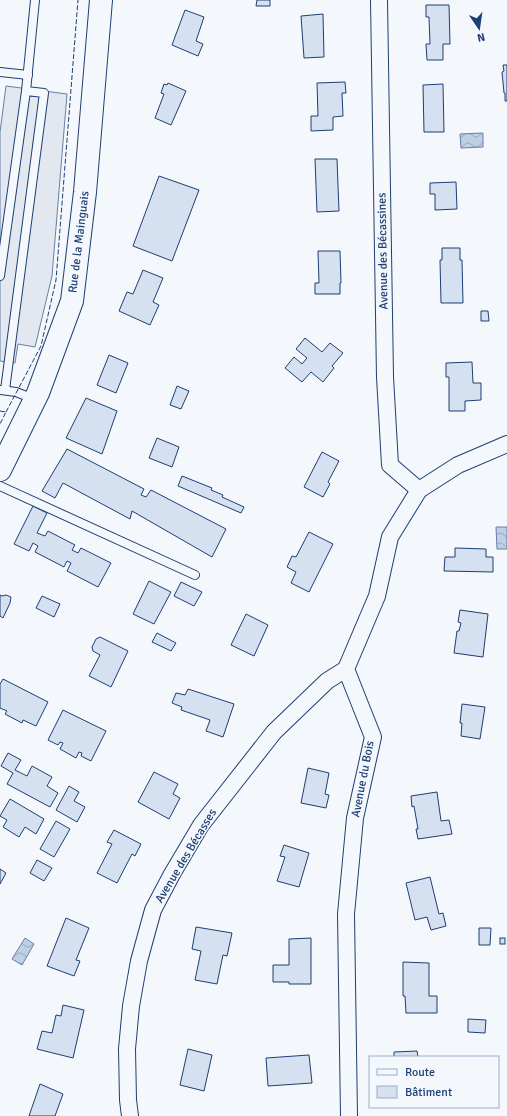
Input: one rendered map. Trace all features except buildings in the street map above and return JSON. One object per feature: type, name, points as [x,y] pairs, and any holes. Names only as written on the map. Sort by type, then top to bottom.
[{"type":"street","name":"Rue de la Mainguais","points":[[0,470],[34,400],[72,301],[85,192],[101,0]]},
{"type":"street","name":"Avenue des Bécassines","points":[[379,0],[385,377],[390,465],[419,490]]},
{"type":"street","points":[[346,669],[377,596],[390,537],[419,490],[458,465],[507,444]]},
{"type":"street","name":"Avenue des Bécasses","points":[[130,1116],[128,1100],[128,1034],[139,961],[153,910],[201,825],[274,732],[327,681],[346,669]]},
{"type":"street","name":"Avenue du Bois","points":[[346,669],[373,737],[355,818],[346,914],[349,1116]]},
{"type":"lane","points":[[0,276],[26,91],[35,0]]},
{"type":"lane","points":[[0,72],[28,75]]},
{"type":"lane","points":[[26,91],[44,93],[2,390],[16,392],[34,400]]},
{"type":"lane","points":[[0,486],[195,575]]},
{"type":"shaded area","points":[[6,86],[67,94],[52,276],[35,347],[18,344],[15,363],[0,361],[0,132]]},
{"type":"water","points":[[483,133],[483,147],[461,148],[460,134]]},
{"type":"water","points":[[496,527],[507,527],[507,549],[497,549]]},
{"type":"water","points":[[25,938],[34,944],[22,965],[12,959]]},
{"type":"fence","points":[[6,412],[41,346],[56,280],[78,0]]},
{"type":"fence","points":[[0,411],[6,412],[0,424]]}]
